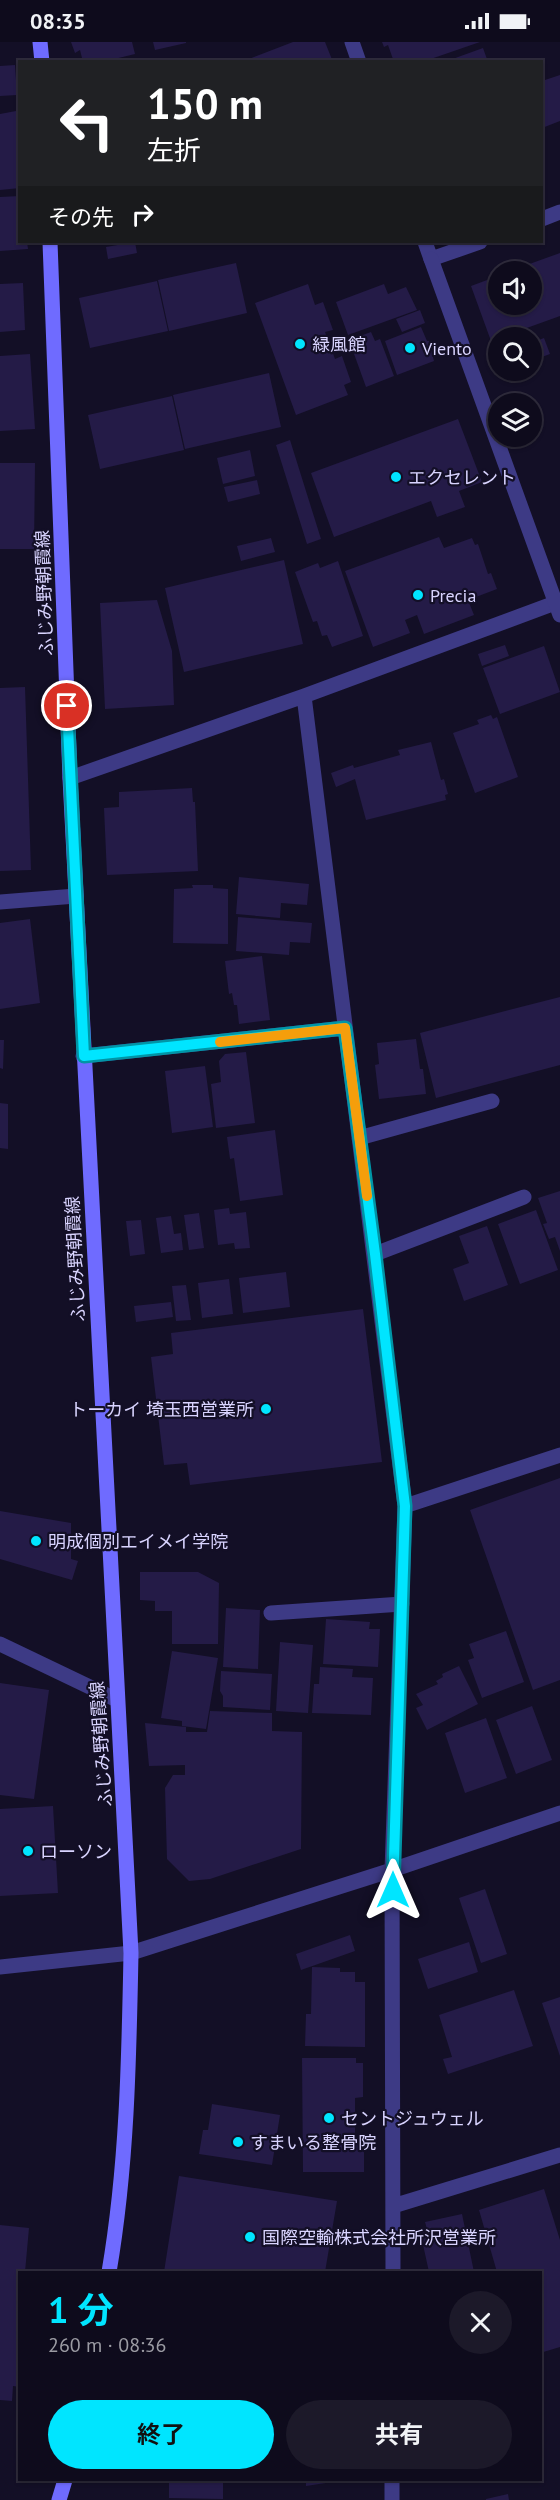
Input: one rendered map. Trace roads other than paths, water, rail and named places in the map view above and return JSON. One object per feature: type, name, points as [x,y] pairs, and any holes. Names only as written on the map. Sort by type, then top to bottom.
[{"type":"main road","points":[[40,42],[42,60]]},
{"type":"main road","name":"ふじみ野朝霞線","points":[[50,243],[70,778],[131,1953],[128,2097],[117,2226],[109,2271]]},
{"type":"main road","points":[[59,2500],[65,2481]]},
{"type":"street","points":[[352,42],[358,60]]},
{"type":"street","points":[[543,219],[560,212]]},
{"type":"street","points":[[70,778],[558,609],[424,243]]},
{"type":"street","points":[[431,260],[477,243]]},
{"type":"street","points":[[304,696],[405,1506],[392,1870],[393,2271]]},
{"type":"street","points":[[0,902],[76,896]]},
{"type":"street","points":[[84,1056],[345,1028]]},
{"type":"street","points":[[359,1138],[492,1101]]},
{"type":"street","points":[[375,1254],[524,1197]]},
{"type":"street","points":[[405,1506],[560,1455]]},
{"type":"street","points":[[271,1613],[402,1604]]},
{"type":"street","points":[[0,1644],[117,1700]]},
{"type":"street","points":[[0,1967],[131,1953],[392,1870],[560,1812]]},
{"type":"street","points":[[393,2206],[560,2155]]},
{"type":"street","points":[[392,2481],[392,2500]]},
{"type":"place","name":"緑風館","points":[[300,344]]},
{"type":"place","name":"Viento","points":[[410,348]]},
{"type":"place","name":"エクセレント","points":[[396,477]]},
{"type":"place","name":"Precia","points":[[418,595]]},
{"type":"place","name":"トーカイ 埼玉西営業所","points":[[266,1409]]},
{"type":"place","name":"明成個別エイメイ学院","points":[[36,1541]]},
{"type":"place","name":"ローソン","points":[[28,1851]]},
{"type":"place","name":"セントジュウェル","points":[[329,2118]]},
{"type":"place","name":"すまいる整骨院","points":[[238,2142]]},
{"type":"place","name":"国際空輸株式会社所沢営業所","points":[[250,2237]]}]
